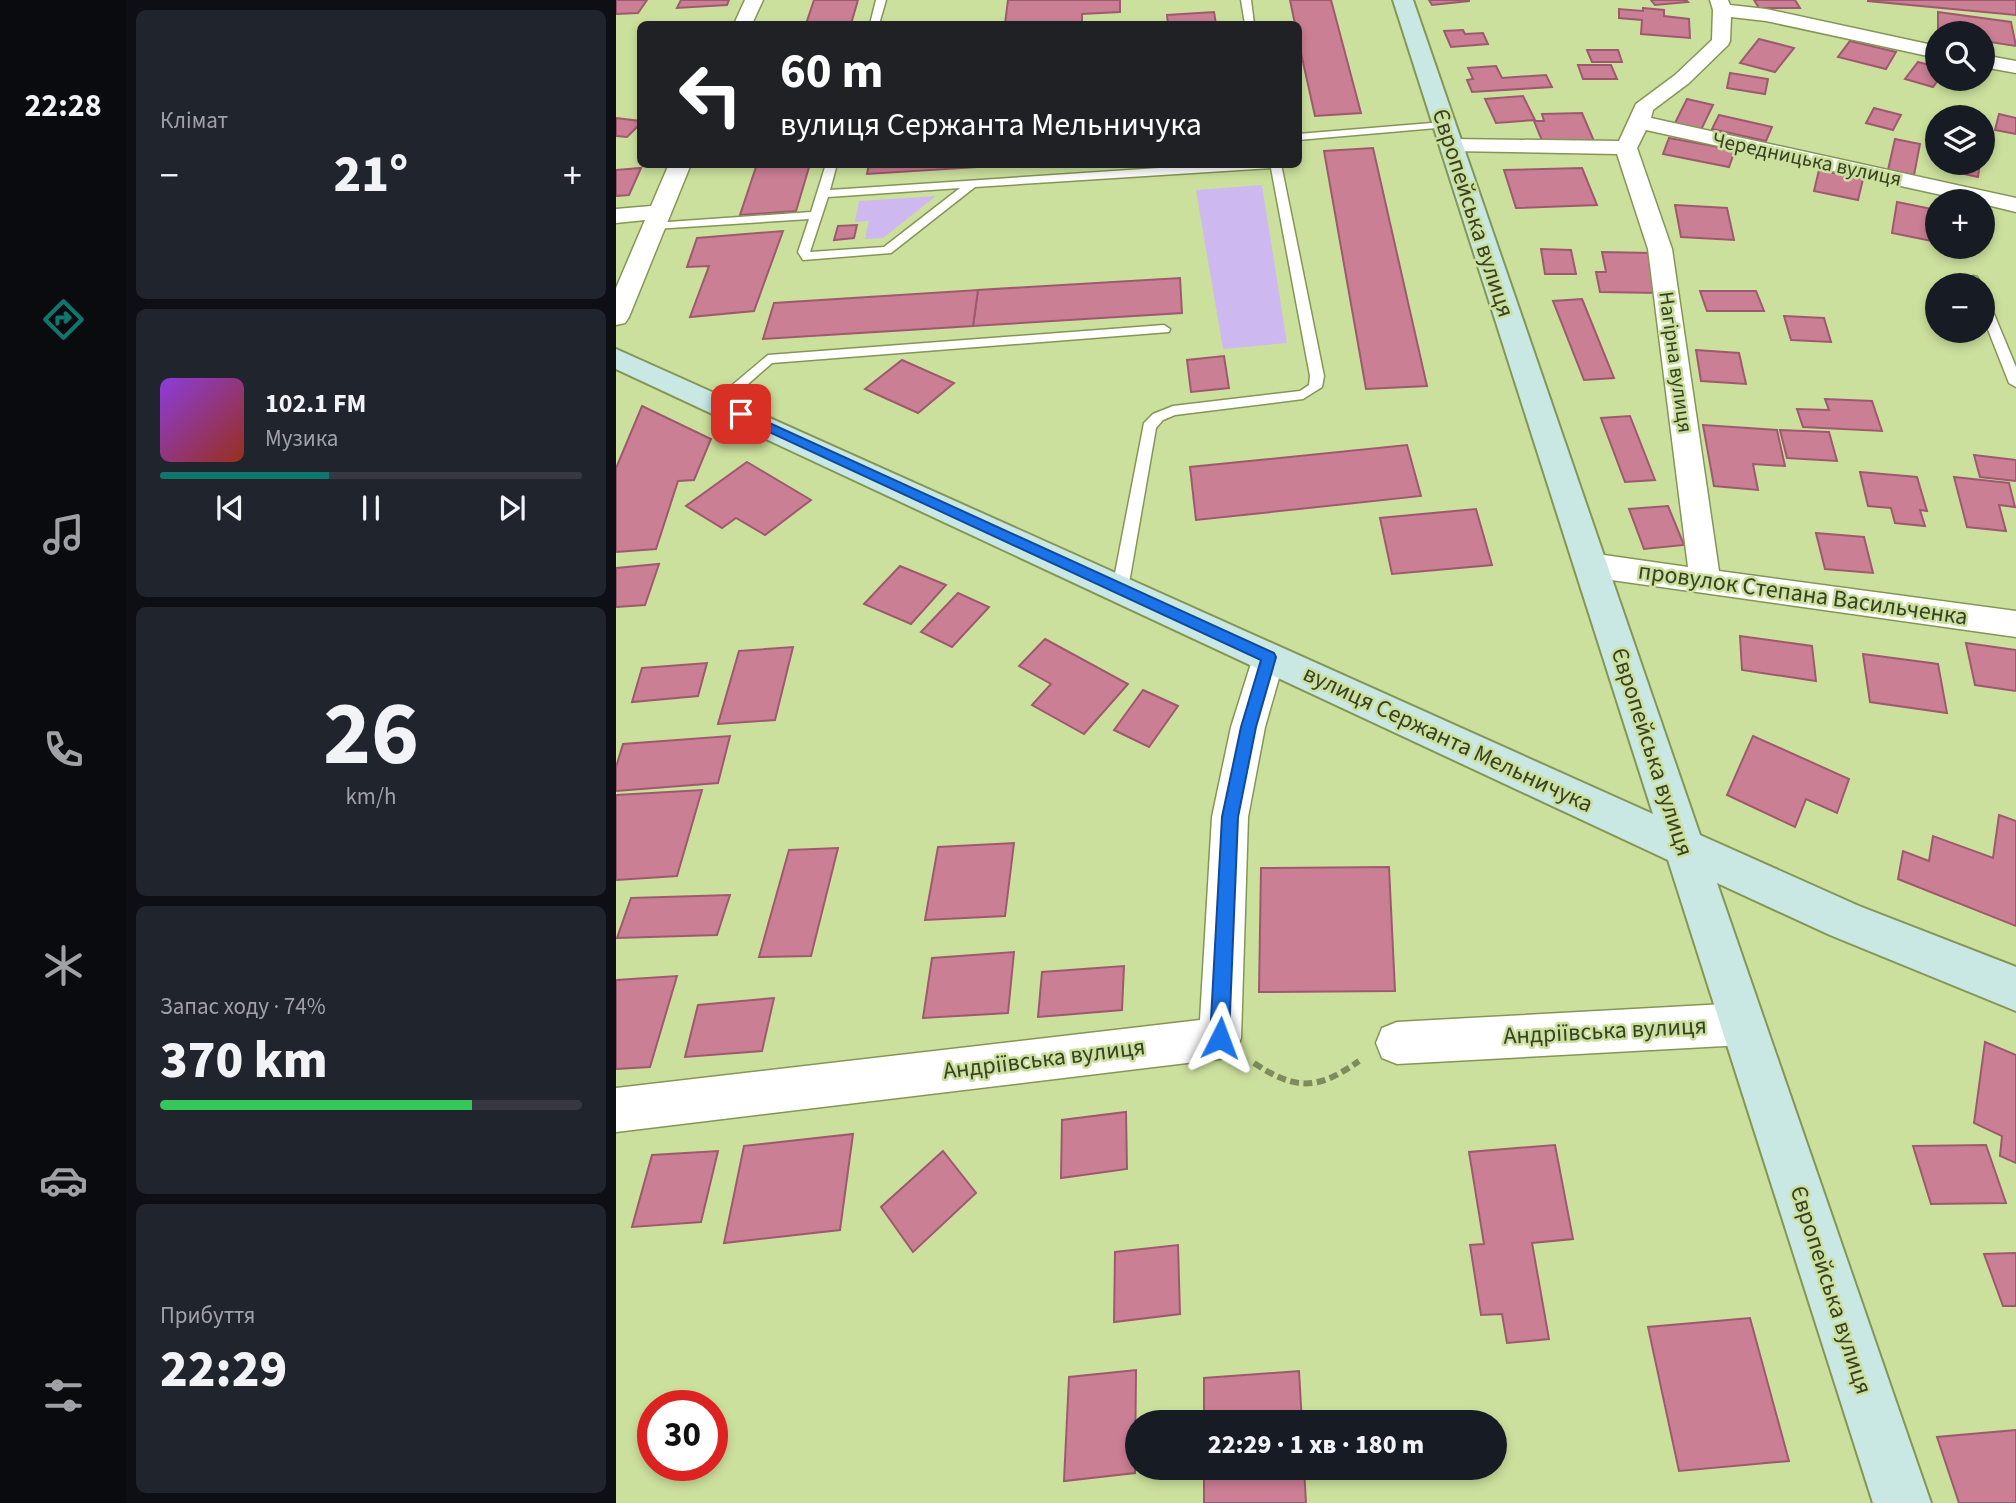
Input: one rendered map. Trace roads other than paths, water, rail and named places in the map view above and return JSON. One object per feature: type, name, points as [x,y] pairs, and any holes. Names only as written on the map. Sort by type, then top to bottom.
[{"type":"street","points":[[744,21],[754,0]]},
{"type":"street","name":"Європейська вулиця","points":[[1403,0],[1902,1503]]},
{"type":"street","points":[[1448,135],[1626,148],[1640,122],[1643,108],[1682,79],[1721,41],[1720,5],[1925,49]]},
{"type":"street","points":[[1995,63],[2016,67]]},
{"type":"street","name":"Чередницька вулиця","points":[[1640,122],[2016,205]]},
{"type":"street","name":"Нагірна вулиця","points":[[1626,148],[1660,249],[1705,581]]},
{"type":"street","points":[[616,317],[678,168]]},
{"type":"street","points":[[616,216],[656,219]]},
{"type":"street","name":"вулиця Сержанта Мельничука","points":[[616,358],[1845,921],[2016,989]]},
{"type":"street","name":"провулок Степана Васильченка","points":[[1590,565],[2016,624]]},
{"type":"street","name":"Андріївська вулиця","points":[[616,1110],[1220,1038],[1230,817],[1248,727],[1269,657]]},
{"type":"street","name":"Андріївська вулиця","points":[[1397,1043],[1743,1024]]},
{"type":"lane","points":[[875,21],[881,0]]},
{"type":"lane","points":[[1246,0],[1250,21]]},
{"type":"lane","points":[[1302,137],[1448,135]]},
{"type":"lane","points":[[831,168],[804,252],[807,257],[876,253],[895,246],[970,186]]},
{"type":"lane","points":[[823,194],[1232,168]]},
{"type":"lane","points":[[1120,589],[1149,426],[1158,416],[1173,411],[1303,395],[1315,387],[1317,376],[1277,168]]},
{"type":"lane","points":[[656,219],[817,215]]},
{"type":"lane","points":[[718,403],[768,359],[1164,329]]},
{"type":"lane","points":[[1995,331],[2016,383]]}]
